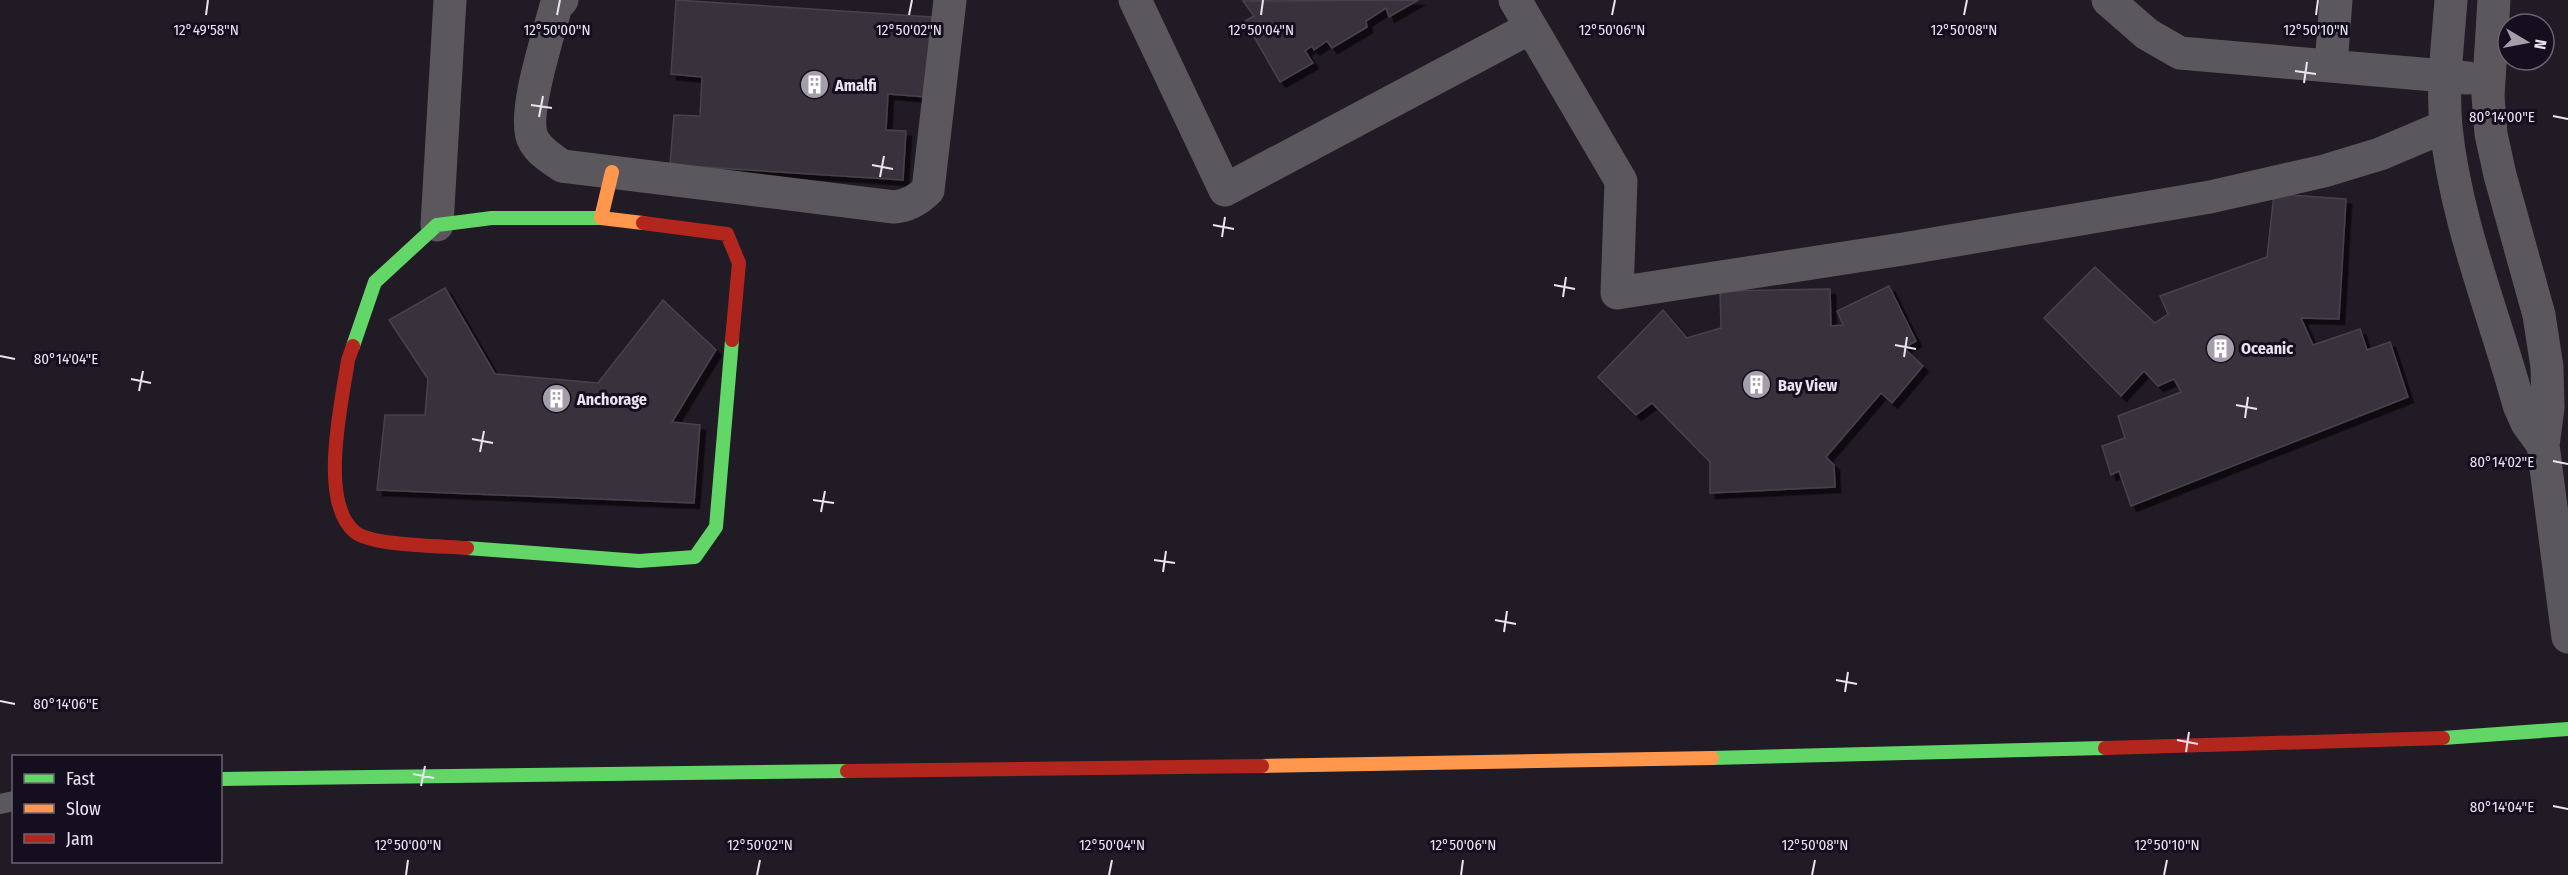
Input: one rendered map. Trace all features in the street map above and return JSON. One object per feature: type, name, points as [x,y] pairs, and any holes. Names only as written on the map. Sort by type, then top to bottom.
[{"type":"street","points":[[436,225],[450,0]]},
{"type":"street","points":[[562,0],[556,6],[529,113],[533,140],[545,154],[562,166],[894,207],[904,206],[919,199],[928,190],[950,0]]},
{"type":"street","points":[[1135,0],[1225,190],[1522,14],[1621,181],[1617,292],[1891,251],[2210,197],[2324,171],[2380,154],[2446,126]]},
{"type":"street","points":[[2108,0],[2146,34],[2180,53],[2446,75],[2489,81]]},
{"type":"street","points":[[2331,66],[2336,0]]},
{"type":"street","points":[[2451,0],[2446,75],[2446,126],[2465,227],[2518,405],[2527,423],[2543,445],[2558,479],[2568,637]]},
{"type":"street","points":[[2494,0],[2489,81],[2491,134],[2497,165],[2540,315],[2548,408],[2543,445]]},
{"type":"street","points":[[601,218],[612,172]]},
{"type":"street","points":[[492,218],[601,218],[727,234],[740,263],[716,527],[694,557],[639,561],[384,542],[355,533],[338,508],[334,458],[348,360],[375,282],[436,225],[492,218]]},
{"type":"street","points":[[222,779],[1479,763],[2336,743],[2515,735],[2568,729]]},
{"type":"building","name":"Amalfi","points":[[676,0],[932,17],[926,97],[888,94],[886,130],[906,131],[903,180],[670,165],[674,115],[700,116],[702,77],[671,74]]},
{"type":"building","points":[[1418,0],[1389,17],[1386,8],[1366,21],[1367,27],[1332,48],[1327,41],[1314,50],[1312,46],[1305,51],[1313,63],[1280,82],[1245,21],[1254,16],[1243,1]]},
{"type":"building","name":"Oceanic","points":[[2274,194],[2346,199],[2339,319],[2301,318],[2313,345],[2360,329],[2367,350],[2390,342],[2408,397],[2131,506],[2119,471],[2111,475],[2102,446],[2125,438],[2118,416],[2181,392],[2174,379],[2158,386],[2144,371],[2121,396],[2044,318],[2095,267],[2155,323],[2168,314],[2160,296],[2267,257]]},
{"type":"building","name":"Bay View","points":[[1889,286],[1916,341],[1904,348],[1923,366],[1892,403],[1881,393],[1826,457],[1834,465],[1835,487],[1710,493],[1710,462],[1652,403],[1636,415],[1598,377],[1663,310],[1687,338],[1721,328],[1720,291],[1830,289],[1831,326],[1843,325],[1837,311]]},
{"type":"building","name":"Anchorage","points":[[445,288],[495,374],[598,383],[663,300],[716,350],[672,422],[700,425],[694,503],[377,490],[385,415],[425,415],[428,379],[389,320]]},
{"type":"traffic: fast","points":[[353,346],[375,282],[437,225],[492,218],[601,218]]},
{"type":"traffic: fast","points":[[467,548],[639,561],[695,557],[716,527],[732,340]]},
{"type":"traffic: fast","points":[[2443,738],[2568,729]]},
{"type":"traffic: fast","points":[[1712,758],[2105,748]]},
{"type":"traffic: fast","points":[[222,779],[847,771]]},
{"type":"traffic: slow","points":[[612,172],[601,218],[643,223]]},
{"type":"traffic: slow","points":[[1262,766],[1712,758]]},
{"type":"traffic: jam","points":[[643,223],[727,234],[739,263],[732,340]]},
{"type":"traffic: jam","points":[[353,346],[348,360],[335,450],[337,498],[344,518],[355,532],[363,537],[408,545],[467,548]]},
{"type":"traffic: jam","points":[[2105,748],[2443,738]]},
{"type":"traffic: jam","points":[[847,771],[1262,766]]},
{"type":"place","name":"Amalfi","points":[[814,85]]},
{"type":"place","name":"Oceanic","points":[[2220,348]]},
{"type":"place","name":"Bay View","points":[[1757,385]]},
{"type":"place","name":"Anchorage","points":[[556,399]]}]
